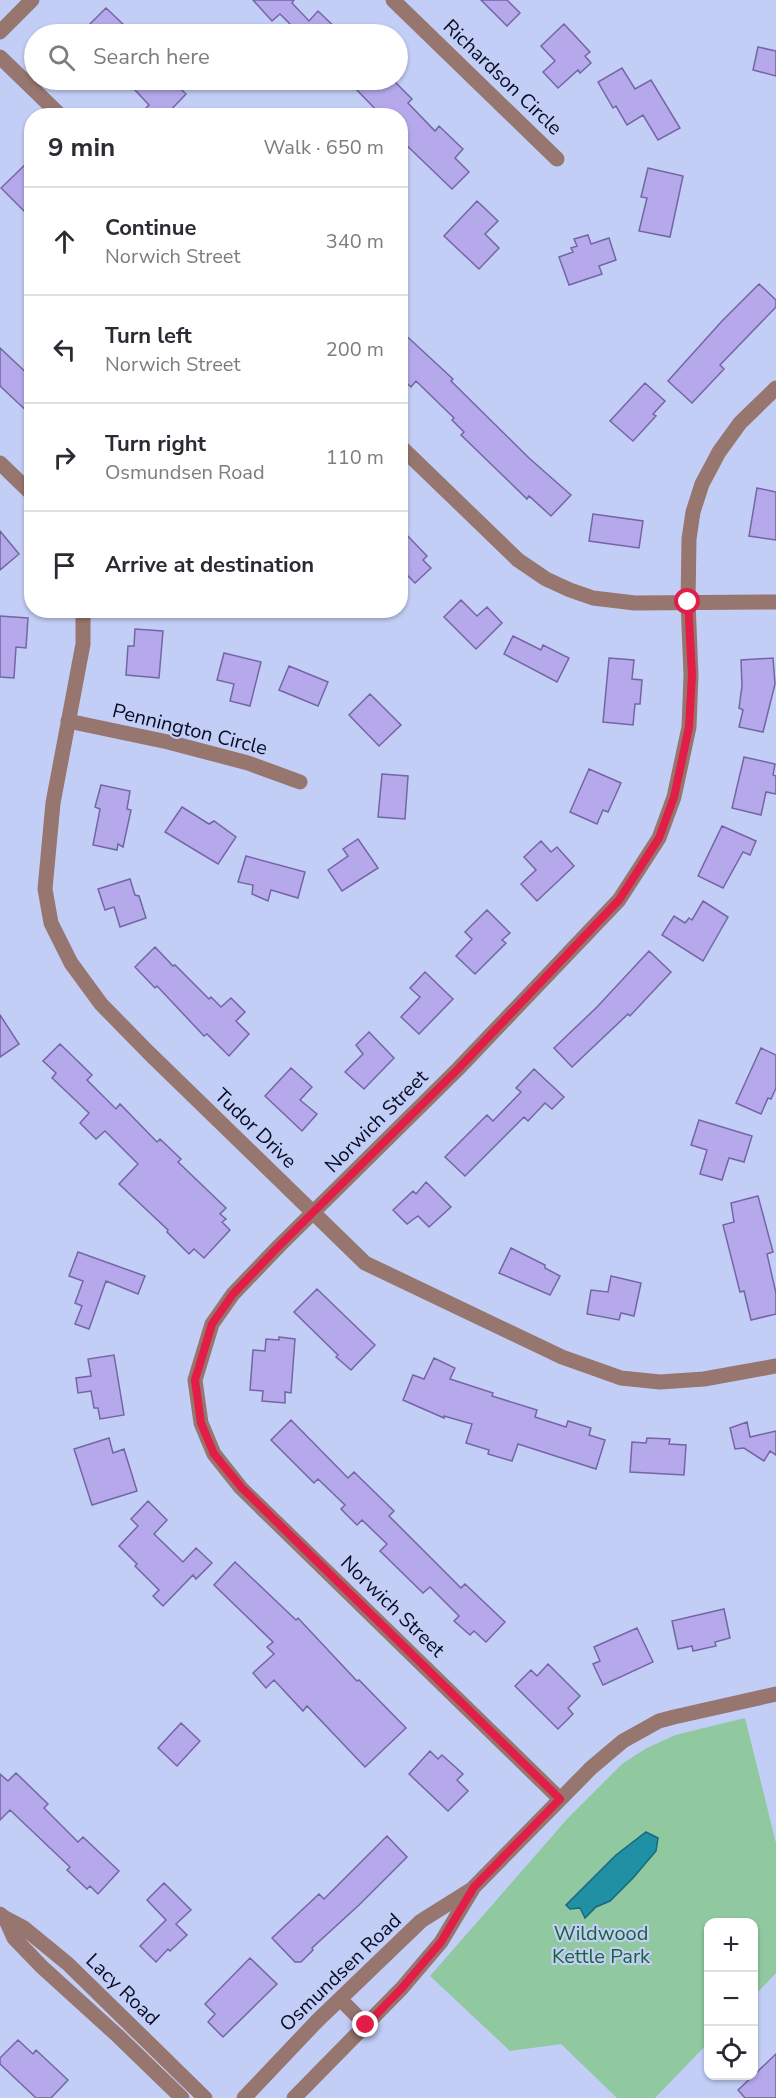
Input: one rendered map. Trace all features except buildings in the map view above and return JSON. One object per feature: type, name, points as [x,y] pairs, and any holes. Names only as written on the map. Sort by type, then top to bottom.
[{"type":"street","points":[[0,32],[32,0]]},
{"type":"street","name":"Richardson Circle","points":[[393,0],[557,159]]},
{"type":"street","points":[[0,57],[24,81]]},
{"type":"street","points":[[34,90],[52,108]]},
{"type":"street","name":"Norwich Street","points":[[560,1799],[242,1488],[214,1454],[201,1423],[195,1380],[212,1324],[233,1294],[458,1069],[619,900],[659,838],[674,797],[689,727],[692,675],[688,602],[689,540],[693,512],[702,484],[719,452],[740,423],[776,388]]},
{"type":"street","points":[[408,454],[518,560],[546,579],[570,590],[593,598],[634,603],[776,602]]},
{"type":"street","points":[[0,463],[24,486]]},
{"type":"street","name":"Tudor Drive","points":[[83,618],[83,644],[53,803],[45,889],[51,923],[71,963],[101,1004],[366,1263],[562,1357],[621,1378],[660,1382],[704,1379],[776,1366]]},
{"type":"street","name":"Pennington Circle","points":[[68,721],[214,754],[248,763],[300,782]]},
{"type":"street","name":"Osmundsen Road","points":[[244,2098],[340,1999],[422,1921],[474,1887],[560,1799],[623,1741],[659,1721],[698,1710],[776,1694]]},
{"type":"street","name":"Osmundsen Road","points":[[294,2098],[402,1988],[441,1942],[474,1887]]},
{"type":"street","name":"Lacy Road","points":[[2,1916],[14,1938],[42,1967],[182,2098]]},
{"type":"street","name":"Lacy Road","points":[[2,1916],[24,1928],[68,1964],[205,2098]]},
{"type":"street","points":[[340,1999],[366,2025]]},
{"type":"green space","name":"Wildwood Kettle Park","points":[[745,1718],[776,1843],[776,1973],[758,1992],[758,1918],[704,1918],[704,2047],[655,2098],[617,2098],[561,2044],[510,2051],[430,1976],[568,1818],[622,1764],[645,1749],[675,1735]]},
{"type":"shaded area","points":[[646,1832],[658,1838],[656,1851],[610,1901],[596,1907],[585,1918],[580,1908],[570,1909],[566,1905],[616,1855]]},
{"type":"route","points":[[366,2025],[402,1988],[441,1942],[474,1887],[560,1799],[242,1488],[214,1454],[201,1423],[195,1380],[212,1324],[233,1294],[458,1069],[619,900],[659,838],[674,797],[689,727],[692,675],[688,602]]}]
